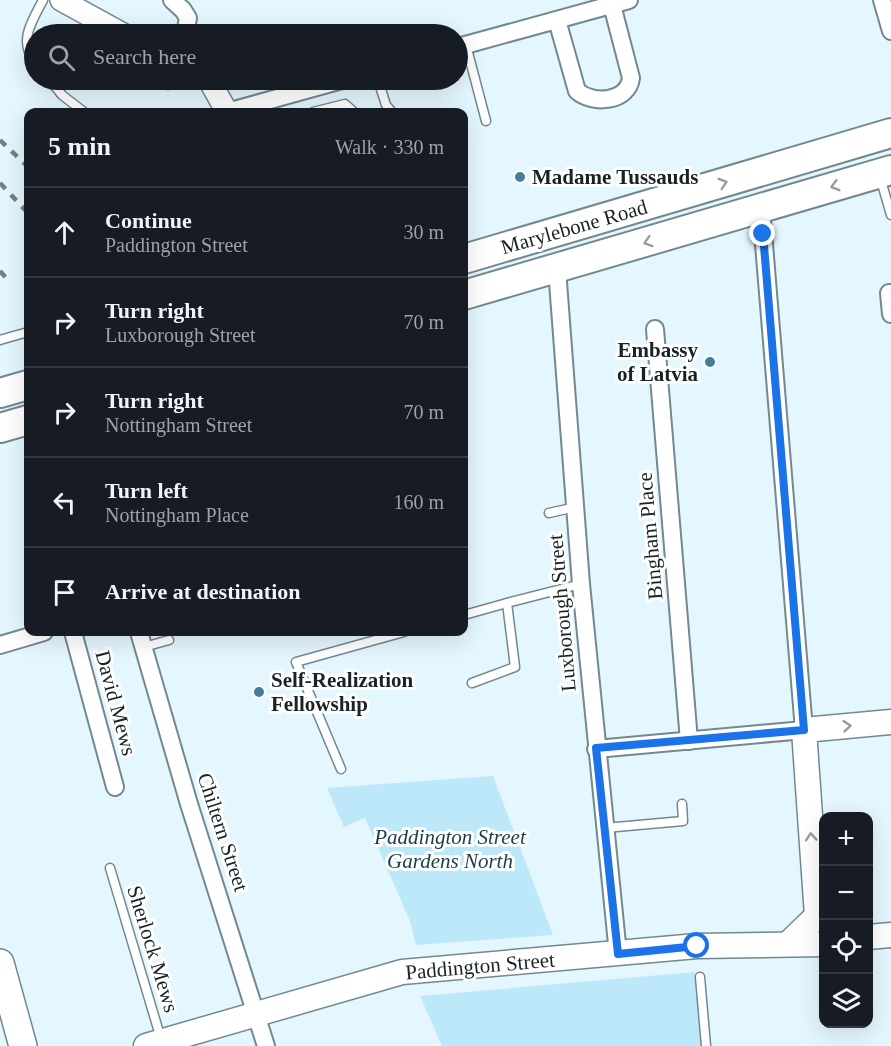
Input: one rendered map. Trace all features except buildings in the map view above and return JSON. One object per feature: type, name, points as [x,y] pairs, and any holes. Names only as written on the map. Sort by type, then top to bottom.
[{"type":"highway","name":"Marylebone Road","points":[[468,258],[891,133]]},
{"type":"highway","name":"Marylebone Road","points":[[468,294],[885,172]]},
{"type":"highway","points":[[0,393],[24,386]]},
{"type":"highway","points":[[0,428],[24,421]]},
{"type":"main road","points":[[819,908],[804,730],[891,722]]},
{"type":"main road","points":[[789,943],[819,921]]},
{"type":"main road","points":[[873,937],[891,935]]},
{"type":"main road","name":"Paddington Street","points":[[157,1044],[402,972],[697,946],[819,944]]},
{"type":"main road","points":[[0,963],[23,1046]]},
{"type":"street","points":[[61,0],[105,24]]},
{"type":"street","points":[[172,0],[188,18],[186,24]]},
{"type":"street","points":[[468,44],[630,0]]},
{"type":"street","points":[[882,0],[891,31]]},
{"type":"street","points":[[557,20],[577,91],[593,101],[604,99],[624,93],[630,86],[631,78],[612,5]]},
{"type":"street","points":[[215,90],[225,108]]},
{"type":"street","points":[[241,108],[306,90]]},
{"type":"street","points":[[596,748],[804,730],[761,207]]},
{"type":"street","name":"Luxborough Street","points":[[557,269],[577,507],[581,584],[618,954]]},
{"type":"street","points":[[889,293],[891,314]]},
{"type":"street","name":"Bingham Place","points":[[655,329],[689,741]]},
{"type":"street","points":[[0,645],[30,636]]},
{"type":"street","name":"David Mews","points":[[74,636],[115,787]]},
{"type":"street","name":"Chiltern Street","points":[[141,639],[266,1046]]},
{"type":"lane","points":[[30,24],[44,0]]},
{"type":"lane","points":[[468,65],[486,121]]},
{"type":"lane","points":[[58,90],[79,108]]},
{"type":"lane","points":[[381,90],[389,108]]},
{"type":"lane","points":[[329,108],[345,104],[350,108]]},
{"type":"lane","points":[[885,172],[891,215]]},
{"type":"lane","points":[[0,340],[24,333]]},
{"type":"lane","points":[[549,513],[577,507]]},
{"type":"lane","points":[[468,614],[581,584]]},
{"type":"lane","points":[[472,683],[515,667],[507,603]]},
{"type":"lane","points":[[341,769],[296,662],[390,636]]},
{"type":"lane","points":[[141,639],[169,640]]},
{"type":"lane","points":[[605,828],[683,821],[682,804]]},
{"type":"lane","name":"Sherlock Mews","points":[[110,868],[157,1044]]},
{"type":"lane","points":[[700,977],[706,1046]]},
{"type":"green space","name":"Paddington Street Gardens North","points":[[493,776],[553,935],[416,945],[410,921],[365,818],[344,827],[327,788]]},
{"type":"green space","points":[[695,972],[702,1046],[442,1046],[420,996]]},
{"type":"railway","points":[[0,140],[24,163]]},
{"type":"railway","points":[[0,183],[24,209]]},
{"type":"railway","points":[[0,271],[8,280]]},
{"type":"place","name":"Madame Tussauds","points":[[520,177]]},
{"type":"place","name":"Embassy of Latvia","points":[[710,362]]},
{"type":"place","name":"Self-Realization Fellowship","points":[[259,692]]},
{"type":"route","points":[[697,946],[618,954],[596,748],[804,730],[763,234]]}]
